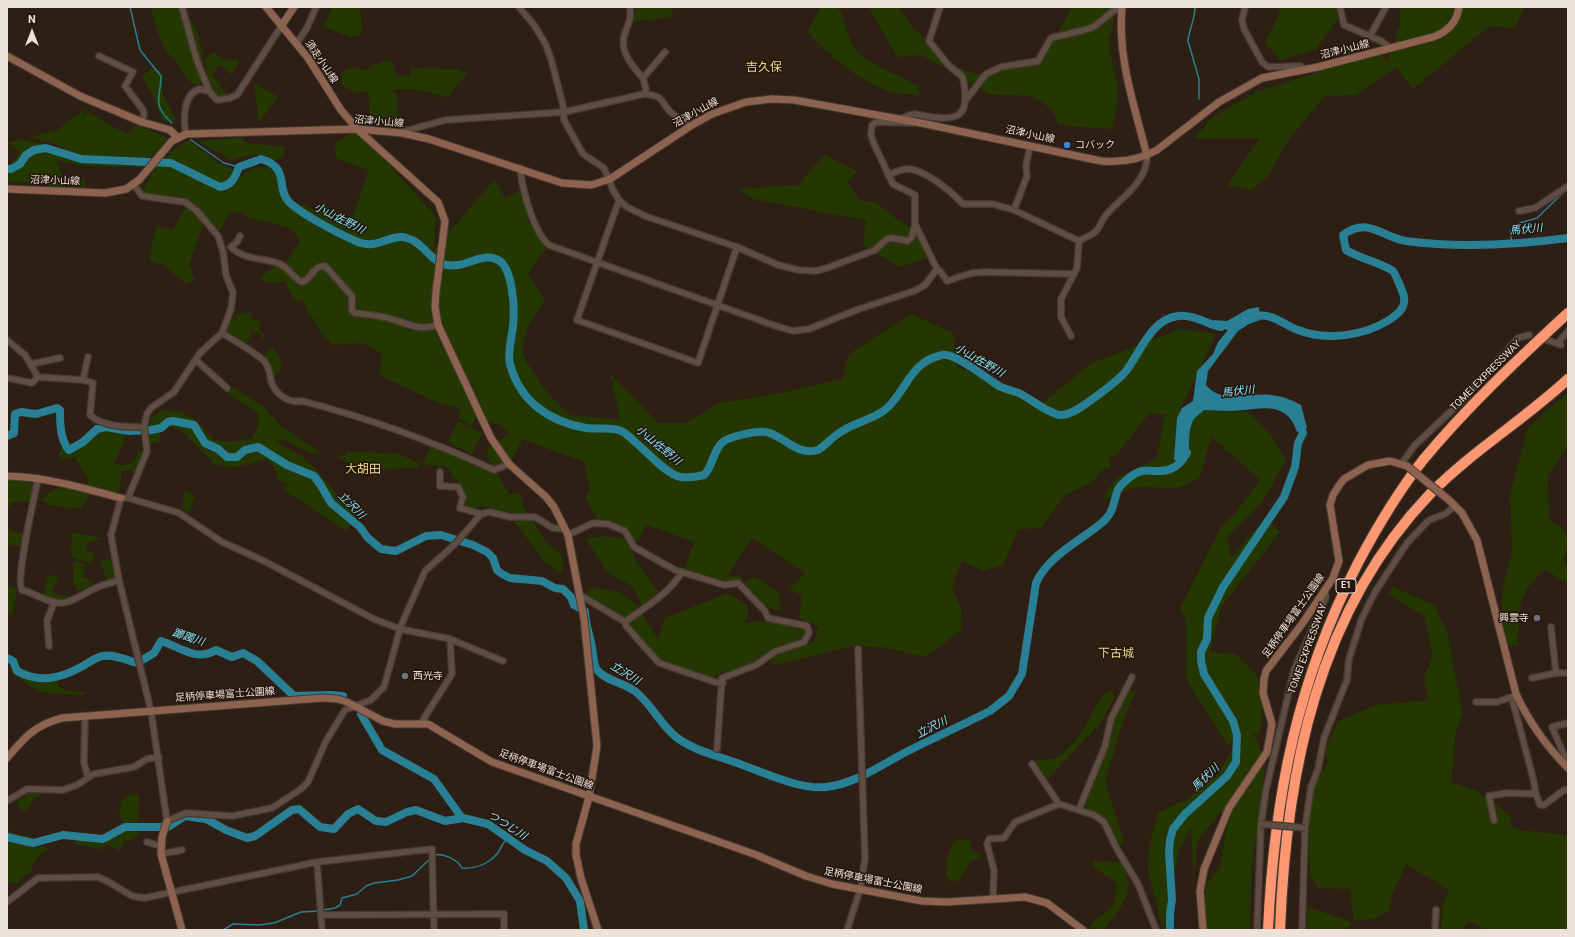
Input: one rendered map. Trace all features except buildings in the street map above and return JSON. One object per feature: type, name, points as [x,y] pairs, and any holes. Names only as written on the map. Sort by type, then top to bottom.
[{"type":"highway","name":"TOMEI EXPRESSWAY","points":[[1268,930],[1278,809],[1290,744],[1309,678],[1345,589],[1384,517],[1422,462],[1470,407],[1510,366],[1568,313]]},
{"type":"highway","name":"E1","points":[[1280,930],[1285,848],[1300,752],[1309,716],[1324,670],[1350,608],[1385,548],[1431,493],[1466,461],[1543,401],[1568,379]]},
{"type":"main road","name":"須走小山線","points":[[266,7],[308,58],[341,110],[357,130],[438,202],[443,212],[445,229],[436,292],[435,308],[438,325],[491,438],[509,464],[546,497],[554,507],[566,532],[582,605],[597,746],[589,797],[576,844],[576,855],[581,878],[598,930]]},
{"type":"main road","points":[[282,25],[294,7]]},
{"type":"main road","points":[[1122,7],[1122,50],[1125,71],[1147,156]]},
{"type":"main road","name":"沼津小山線","points":[[7,190],[105,193],[119,191],[134,185],[148,171],[163,150],[177,137],[186,134],[357,130],[398,133],[429,139],[562,183],[591,185],[610,179],[692,125],[731,106],[765,99],[794,100],[901,119],[1115,162],[1132,160],[1147,156],[1157,150],[1219,102],[1262,78],[1391,48],[1443,33],[1454,21],[1458,7]]},
{"type":"main road","points":[[8,59],[80,96],[142,122],[170,130],[177,137]]},
{"type":"main road","name":"足柄停車場富士公園線","points":[[1203,930],[1200,891],[1204,869],[1229,808],[1268,752],[1272,724],[1263,693],[1266,671],[1325,590],[1333,578],[1339,562],[1330,506],[1338,487],[1344,479],[1368,465],[1390,461],[1405,465]]},
{"type":"main road","points":[[1405,465],[1449,500],[1468,522],[1477,540],[1514,696],[1547,745],[1568,768]]},
{"type":"main road","points":[[7,476],[38,478],[124,498]]},
{"type":"main road","name":"足柄停車場富士公園線","points":[[7,758],[36,727],[62,718],[322,698],[338,699],[356,706],[382,721],[395,724],[428,724],[492,762],[754,854],[806,876],[832,884],[922,901],[947,902],[1025,896],[1035,899],[1060,912],[1083,930]]},
{"type":"main road","points":[[166,825],[161,850],[182,930]]},
{"type":"street","points":[[182,7],[196,58],[209,91],[217,100],[230,98],[237,95],[282,25]]},
{"type":"street","points":[[296,43],[307,28],[316,7]]},
{"type":"street","points":[[519,7],[534,25],[545,44],[551,59],[564,112],[564,120],[583,154],[604,168],[619,200],[627,207],[644,216],[737,247],[787,268],[816,271],[875,250],[887,239],[893,238],[908,241],[912,237],[915,224],[915,196],[913,193],[893,184],[871,135],[872,125],[876,122],[902,124],[921,123]]},
{"type":"street","points":[[901,119],[915,114],[952,118],[963,111],[965,101],[962,76],[949,66],[929,41],[940,7]]},
{"type":"street","points":[[965,101],[986,74],[1001,67],[1038,61],[1051,38],[1095,26],[1112,12],[1122,7]]},
{"type":"street","points":[[1245,7],[1242,20],[1244,29],[1262,62],[1268,67],[1300,66],[1305,69]]},
{"type":"street","points":[[1340,7],[1344,25],[1370,36],[1391,48]]},
{"type":"street","points":[[1370,36],[1386,7]]},
{"type":"street","points":[[630,8],[631,18],[624,37],[625,51],[630,64],[644,78],[646,89],[644,94]]},
{"type":"street","points":[[644,78],[665,52]]},
{"type":"street","points":[[99,56],[133,72],[125,86],[143,110],[144,114],[142,122]]},
{"type":"street","points":[[186,134],[184,125],[186,106],[189,98],[198,89],[209,91]]},
{"type":"street","points":[[398,133],[459,118],[564,112],[644,94],[655,95],[660,98],[674,115],[692,125]]},
{"type":"street","points":[[1014,210],[1027,176],[1026,166],[1030,146]]},
{"type":"street","points":[[1079,242],[1102,225],[1105,216],[1121,202],[1138,182],[1144,171],[1147,156]]},
{"type":"street","points":[[520,168],[522,184],[540,236],[549,245],[786,329],[800,331],[914,291],[925,285],[936,269]]},
{"type":"street","points":[[888,175],[906,169],[916,171],[950,191],[963,204],[993,204],[1014,210],[1079,242]]},
{"type":"street","points":[[134,185],[142,196],[185,202],[197,211],[213,228],[218,236],[223,251],[226,275],[233,293],[231,309],[222,333],[200,353],[174,392],[151,408],[145,420],[144,427],[147,451],[124,498],[111,535],[119,580],[151,711],[159,757],[166,825],[186,813],[232,816],[272,808],[301,790],[308,782],[338,719],[345,710],[376,697],[384,687],[400,629],[425,571],[455,544],[481,514]]},
{"type":"street","points":[[1519,212],[1535,208],[1568,186]]},
{"type":"street","points":[[619,200],[577,320],[698,364],[737,247]]},
{"type":"street","points":[[915,224],[936,269],[940,271],[947,280],[972,273],[983,272],[1072,274]]},
{"type":"street","points":[[221,247],[231,246],[237,242],[240,236]]},
{"type":"street","points":[[1071,336],[1060,312],[1061,299],[1072,274],[1077,268],[1079,242]]},
{"type":"street","points":[[231,246],[250,259],[280,264],[302,282],[305,281],[316,268],[325,266],[352,296],[352,310],[355,313],[384,317],[415,328],[429,328],[438,325]]},
{"type":"street","points":[[1544,339],[1560,344],[1568,331]]},
{"type":"street","points":[[222,333],[256,354],[266,363],[271,374],[272,382],[279,394],[290,402],[302,401],[374,423],[447,448],[494,470],[509,464]]},
{"type":"street","points":[[1405,465],[1410,450],[1465,398],[1518,338],[1529,335]]},
{"type":"street","points":[[7,340],[25,356],[38,377]]},
{"type":"street","points":[[83,380],[88,357]]},
{"type":"street","points":[[31,364],[60,358]]},
{"type":"street","points":[[196,360],[227,388]]},
{"type":"street","points":[[7,378],[32,383],[38,377],[83,380],[93,383],[90,415],[96,420],[127,427],[144,427]]},
{"type":"street","points":[[440,472],[440,486],[458,487],[463,497],[460,508],[481,514],[490,512],[510,517],[535,517],[553,528],[566,532],[593,523],[608,524],[625,531],[634,547],[682,572],[724,585],[738,583],[765,612],[768,618],[803,624],[809,629],[808,638],[804,642],[776,651],[756,665],[722,678],[723,683],[717,749]]},
{"type":"street","points":[[38,478],[19,585],[22,590],[54,602],[66,603],[74,600],[82,594],[119,580]]},
{"type":"street","points":[[124,498],[179,513],[222,542],[262,560],[374,619],[400,629],[450,639],[503,661]]},
{"type":"street","points":[[1302,930],[1305,828],[1311,787],[1318,769],[1324,738],[1346,680],[1349,659],[1362,618],[1375,592],[1407,544],[1429,520],[1444,514],[1455,506]]},
{"type":"street","points":[[625,622],[674,585],[682,572]]},
{"type":"street","points":[[1257,930],[1261,824],[1266,790],[1294,670],[1326,597],[1325,590]]},
{"type":"street","points":[[580,595],[625,622],[626,626],[659,663],[715,682],[723,683]]},
{"type":"street","points":[[49,646],[48,621],[54,602]]},
{"type":"street","points":[[1551,627],[1556,673]]},
{"type":"street","points":[[421,723],[452,674],[450,639]]},
{"type":"street","points":[[847,930],[860,890],[866,859],[858,649]]},
{"type":"street","points":[[1532,678],[1556,673],[1568,673]]},
{"type":"street","points":[[1079,809],[1092,782],[1111,719],[1132,677]]},
{"type":"street","points":[[1476,702],[1497,702],[1514,696],[1536,794],[1540,805],[1544,805],[1564,790],[1568,790]]},
{"type":"street","points":[[85,716],[84,763],[88,777]]},
{"type":"street","points":[[1562,762],[1565,756],[1552,727],[1568,723]]},
{"type":"street","points":[[7,801],[26,789],[64,790],[103,771],[139,766],[147,759],[159,757]]},
{"type":"street","points":[[1032,764],[1059,804]]},
{"type":"street","points":[[1494,820],[1489,796],[1507,793],[1536,794]]},
{"type":"street","points":[[993,898],[994,870],[987,844],[989,839],[1004,838],[1015,822],[1059,804],[1079,809],[1094,815],[1104,822],[1117,849],[1138,884],[1156,930]]},
{"type":"street","points":[[1261,824],[1305,828]]},
{"type":"street","points":[[147,842],[161,850],[182,850]]},
{"type":"street","points":[[7,902],[38,878],[98,877],[138,898],[317,862],[432,849],[434,930]]},
{"type":"street","points":[[317,862],[322,930]]},
{"type":"street","points":[[1435,930],[1436,910]]},
{"type":"street","points":[[322,915],[434,916],[504,914],[504,930]]},
{"type":"green space","points":[[151,7],[183,7],[198,34],[203,61],[202,83],[195,85],[190,81],[165,49],[156,28]]},
{"type":"green space","points":[[332,7],[360,7],[362,29],[360,36],[350,37],[324,27]]},
{"type":"green space","points":[[637,7],[674,7],[670,17],[632,22]]},
{"type":"green space","points":[[821,7],[837,7],[842,15],[851,41],[862,56],[880,68],[918,85],[920,96],[893,92],[877,87],[855,74],[825,50],[807,32]]},
{"type":"green space","points":[[869,7],[898,7],[915,30],[959,68],[976,74],[1041,64],[1072,7],[1116,7],[1113,26],[1108,40],[1119,96],[1112,129],[1059,125],[1052,109],[1032,96],[989,94],[922,55],[897,57]]},
{"type":"green space","points":[[1280,7],[1346,7],[1316,49],[1280,60],[1265,43],[1277,18]]},
{"type":"green space","points":[[1400,7],[1524,7],[1515,29],[1489,26],[1413,89],[1396,67],[1356,95],[1325,96],[1289,139],[1268,176],[1252,190],[1227,185],[1260,138],[1194,138],[1214,116],[1256,92],[1363,58],[1381,54],[1387,62],[1400,24]]},
{"type":"green space","points":[[214,52],[224,61],[239,59],[234,73],[231,74],[220,65],[215,69],[216,71],[212,75],[229,97],[222,97],[212,92],[208,84],[205,58]]},
{"type":"green space","points":[[388,60],[393,63],[396,77],[411,76],[411,68],[457,69],[468,74],[452,91],[449,98],[433,93],[408,89],[384,92],[396,91],[398,120],[371,124],[368,94],[372,93],[358,92],[343,87],[341,72],[353,67],[367,71],[373,65]]},
{"type":"green space","points":[[151,69],[160,70],[163,75],[162,92],[176,120],[169,123],[162,119],[153,96],[142,76]]},
{"type":"green space","points":[[254,83],[278,97],[259,122]]},
{"type":"green space","points":[[84,109],[85,110],[80,121],[88,112],[115,128],[128,133],[136,124],[168,138],[149,159],[125,158],[145,160],[143,167],[89,166],[57,160],[63,178],[84,179],[85,187],[53,188],[42,182],[7,182],[7,174],[24,165],[12,162],[20,152],[8,143],[20,139],[66,150],[48,142],[27,138],[58,130]]},
{"type":"green space","points":[[357,129],[436,217],[434,247],[415,272],[494,180],[506,199],[519,190],[529,222],[549,245],[528,274],[545,300],[528,326],[522,349],[526,361],[548,394],[569,415],[620,420],[610,374],[658,423],[686,423],[719,403],[781,393],[842,379],[849,354],[911,314],[953,333],[957,367],[993,381],[1040,405],[1090,364],[1180,329],[1216,334],[1178,414],[1207,410],[1249,412],[1271,435],[1286,460],[1262,502],[1227,538],[1231,558],[1265,518],[1280,532],[1221,607],[1210,652],[1236,654],[1255,673],[1263,686],[1260,734],[1251,733],[1256,738],[1265,764],[1258,830],[1251,870],[1250,930],[1206,930],[1203,902],[1207,883],[1220,868],[1228,821],[1220,812],[1197,843],[1194,882],[1191,827],[1179,851],[1163,930],[1148,871],[1149,846],[1158,813],[1189,798],[1218,774],[1242,733],[1228,746],[1186,679],[1186,620],[1180,608],[1221,527],[1237,511],[1260,480],[1212,437],[1199,478],[1178,488],[1135,487],[1102,500],[1116,478],[1157,459],[1164,417],[1168,416],[1150,412],[1118,453],[1110,457],[1110,468],[1101,471],[1092,482],[1064,496],[1042,527],[1018,530],[1003,565],[983,571],[962,561],[954,579],[952,589],[961,607],[962,630],[925,657],[882,647],[852,646],[774,665],[771,662],[776,654],[814,642],[819,627],[799,618],[802,595],[789,590],[805,573],[752,538],[727,577],[741,575],[743,580],[728,584],[683,572],[694,542],[647,525],[634,545],[630,541],[634,559],[659,592],[643,607],[633,587],[607,571],[586,539],[605,536],[630,540],[622,530],[598,521],[586,498],[590,487],[584,462],[523,439],[511,460],[497,470],[491,462],[487,452],[492,445],[510,434],[501,425],[476,418],[472,426],[458,418],[461,408],[436,402],[379,375],[383,354],[362,343],[332,345],[311,318],[322,319],[309,316],[304,302],[293,299],[285,281],[268,283],[262,280],[260,277],[278,265],[302,282],[304,279],[286,263],[300,241],[291,228],[250,219],[241,211],[230,212],[219,232],[182,196],[171,199],[141,194],[157,164],[171,163],[215,187],[225,189],[234,185],[244,174],[256,167],[271,167],[280,175],[287,198],[335,219],[341,215],[351,221],[369,170],[336,158],[334,145]]},
{"type":"green space","points":[[242,138],[246,143],[285,147],[283,157],[273,161],[263,156],[252,155],[231,161],[228,157],[197,141]]},
{"type":"green space","points":[[189,140],[218,163],[235,170],[228,183],[216,185],[176,162],[165,160],[171,152]]},
{"type":"green space","points":[[824,155],[858,171],[847,181],[859,200],[877,203],[899,221],[920,233],[928,257],[901,267],[863,246],[866,220],[754,199],[739,189],[798,185]]},
{"type":"green space","points":[[186,207],[205,220],[189,265],[195,279],[186,284],[164,265],[149,261],[156,226],[173,230]]},
{"type":"green space","points":[[251,312],[253,315],[250,320],[254,319],[261,321],[259,329],[265,336],[262,340],[262,336],[253,330],[246,345],[225,332],[231,317],[243,324],[234,316]]},
{"type":"green space","points":[[272,347],[282,360],[279,372],[273,377],[262,358]]},
{"type":"green space","points":[[232,387],[260,404],[284,429],[322,453],[311,453],[282,439],[275,441],[302,456],[318,471],[355,517],[346,531],[283,489],[289,484],[278,480],[275,470],[267,459],[233,468],[215,464],[180,429],[177,430],[165,423],[160,434],[160,441],[148,444],[151,419],[159,411],[185,414],[197,422],[215,441],[232,442],[252,438],[258,426],[258,413],[226,392]]},
{"type":"green space","points":[[1568,392],[1568,445],[1548,476],[1549,520],[1565,532],[1568,541],[1563,560],[1568,567],[1568,584],[1545,569],[1535,578],[1528,587],[1521,604],[1518,646],[1506,645],[1502,604],[1503,588],[1512,552],[1510,494],[1528,428]]},
{"type":"green space","points":[[458,421],[482,433],[472,454],[448,442]]},
{"type":"green space","points":[[103,429],[121,432],[125,436],[124,443],[114,464],[130,464],[135,459],[137,451],[145,450],[136,474],[131,470],[122,471],[119,495],[88,485],[88,479],[75,458],[86,452],[63,460],[59,455],[62,445],[71,451]]},
{"type":"green space","points":[[431,445],[497,473],[509,494],[521,493],[523,506],[545,541],[561,554],[563,567],[560,574],[543,559],[507,512],[489,507],[467,507],[461,487],[447,467],[423,464]]},
{"type":"green space","points":[[347,451],[399,454],[419,463],[418,468],[386,469],[365,467],[355,465],[336,456],[346,455]]},
{"type":"green space","points":[[14,479],[43,483],[33,502],[13,502],[7,508],[7,482]]},
{"type":"green space","points":[[81,487],[91,493],[81,509],[48,505],[41,499],[54,489]]},
{"type":"green space","points":[[186,491],[195,497],[189,512],[182,509],[184,494]]},
{"type":"green space","points":[[7,526],[13,532],[27,534],[25,547],[7,544]]},
{"type":"green space","points":[[72,532],[100,538],[99,540],[87,542],[86,551],[94,553],[92,564],[72,557],[71,545],[77,542],[72,543]]},
{"type":"green space","points":[[114,559],[117,578],[107,581],[100,560]]},
{"type":"green space","points":[[77,561],[85,564],[83,577],[92,580],[92,586],[78,591],[73,584],[73,565]]},
{"type":"green space","points":[[53,575],[58,577],[52,592],[70,597],[66,603],[43,597],[48,576]]},
{"type":"green space","points":[[755,577],[779,593],[780,611],[760,604],[744,582]]},
{"type":"green space","points":[[7,585],[17,589],[12,616],[7,613]]},
{"type":"green space","points":[[588,587],[618,592],[633,601],[658,639],[665,618],[728,593],[748,606],[748,616],[743,623],[770,621],[807,626],[808,638],[778,649],[752,665],[720,673],[706,681],[664,665],[625,622],[589,600]]},
{"type":"green space","points":[[1393,587],[1434,605],[1447,632],[1463,714],[1456,731],[1451,782],[1475,790],[1510,815],[1511,827],[1520,830],[1568,835],[1568,930],[1484,930],[1469,921],[1463,930],[1441,930],[1442,908],[1449,890],[1406,864],[1392,894],[1389,911],[1373,919],[1354,921],[1350,889],[1317,888],[1310,872],[1307,834],[1313,787],[1328,763],[1325,750],[1337,722],[1376,705],[1428,700],[1424,677],[1433,656],[1424,616],[1388,594]]},
{"type":"green space","points":[[10,670],[58,680],[58,685],[67,691],[87,692],[82,695],[39,692],[29,686]]},
{"type":"green space","points":[[1126,688],[1135,692],[1123,721],[1105,782],[1124,843],[1115,845],[1100,817],[1080,807]]},
{"type":"green space","points":[[1112,691],[1114,698],[1100,724],[1044,782],[1034,761],[1057,758],[1078,738],[1103,695]]},
{"type":"green space","points":[[32,791],[38,791],[41,795],[37,796],[25,811],[18,808],[17,803]]},
{"type":"green space","points":[[139,794],[138,822],[125,825],[119,815],[123,797]]},
{"type":"green space","points":[[124,827],[139,830],[137,836],[132,840],[123,842],[120,851],[107,844],[98,849],[74,844],[79,838],[109,835]]},
{"type":"green space","points":[[7,830],[22,836],[32,837],[41,846],[49,848],[34,862],[30,873],[25,875],[17,884],[7,882]]},
{"type":"green space","points":[[969,839],[972,852],[979,854],[981,860],[972,860],[959,880],[951,882],[946,876],[946,860],[954,841]]},
{"type":"green space","points":[[1094,861],[1122,863],[1128,882],[1125,899],[1121,907],[1102,930],[1094,930],[1089,927],[1114,904],[1117,884],[1094,867]]},
{"type":"green space","points":[[1307,907],[1352,922],[1347,930],[1307,930]]},
{"type":"water","points":[[1259,307],[1260,320],[1249,324],[1238,331],[1208,371],[1206,385],[1220,395],[1271,395],[1290,400],[1301,405],[1307,428],[1297,432],[1292,421],[1285,414],[1278,410],[1269,408],[1229,411],[1204,410],[1195,418],[1191,426],[1189,451],[1186,461],[1174,460],[1177,418],[1182,408],[1193,401],[1197,371],[1213,354],[1218,342],[1228,330],[1211,326],[1214,320],[1227,321],[1248,309]]},
{"type":"waterway","points":[[130,7],[140,50],[161,76],[159,106],[161,111],[172,123]]},
{"type":"waterway","points":[[1195,7],[1188,41],[1199,79],[1199,99]]},
{"type":"waterway","points":[[191,140],[224,163],[239,167]]},
{"type":"waterway","name":"小山佐野川","points":[[7,169],[11,169],[20,164],[26,155],[34,150],[46,148],[81,159],[171,163],[220,187],[230,183],[239,167],[261,159],[276,167],[281,178],[285,196],[289,202],[312,218],[358,242],[371,244],[395,238],[407,238],[420,245],[436,260],[449,265],[464,264],[485,258],[496,259],[505,267],[511,283],[514,319],[509,350],[510,364],[521,389],[529,399],[538,408],[560,421],[586,428],[613,429],[623,432],[663,468],[676,476],[681,477],[704,475],[710,467],[715,453],[720,445],[724,441],[740,435],[766,432],[799,449],[805,451],[818,450],[840,432],[881,413],[897,397],[918,368],[932,358],[942,355],[948,355],[955,358],[999,386],[1019,393],[1051,412],[1058,415],[1063,415],[1070,413],[1090,401],[1122,376],[1147,338],[1160,323],[1169,318],[1189,316],[1221,327]]},
{"type":"waterway","points":[[1512,243],[1510,231],[1520,223],[1537,218],[1566,190]]},
{"type":"waterway","name":"馬伏川","points":[[1250,317],[1270,317],[1298,330],[1333,336],[1368,330],[1389,320],[1401,310],[1404,304],[1404,296],[1393,271],[1346,250],[1343,235],[1352,230],[1368,228],[1406,241],[1467,245],[1507,244],[1568,238]]},
{"type":"waterway","name":"立沢川","points":[[7,436],[14,433],[15,414],[21,412],[36,414],[57,408],[60,410],[60,426],[62,436],[69,450],[83,442],[97,429],[106,427],[129,431],[151,430],[161,428],[168,422],[173,421],[194,425],[205,443],[218,449],[227,457],[237,457],[245,450],[258,447],[287,465],[314,476],[331,503],[360,527],[368,538],[381,549],[396,551],[426,536],[441,535],[473,545],[487,552],[493,558],[497,570],[510,578],[542,581],[555,588],[563,589],[571,597],[574,605],[585,611],[594,663],[597,670],[605,677],[627,686],[642,697],[670,732],[676,737],[697,749],[780,779],[804,786],[815,787],[837,785],[857,778],[990,711],[1009,696],[1022,674],[1036,583],[1042,573],[1049,564],[1067,548],[1105,520],[1112,510],[1118,489],[1127,480],[1142,471],[1165,471],[1174,468],[1181,462],[1187,453]]},
{"type":"waterway","name":"馬伏川","points":[[1170,930],[1172,900],[1169,853],[1173,829],[1185,814],[1227,776],[1236,762],[1237,735],[1233,721],[1204,674],[1201,661],[1201,652],[1207,639],[1208,618],[1223,587],[1284,497],[1295,467],[1298,443],[1303,433],[1299,420]]},
{"type":"waterway","name":"躑躅川","points":[[7,658],[13,661],[17,671],[25,675],[49,678],[57,677],[73,671],[103,656],[116,657],[137,663],[154,653],[161,641],[195,654],[209,653],[216,650],[232,657],[243,653],[257,661],[294,696],[343,696]]},
{"type":"waterway","name":"躑躅川","points":[[361,714],[382,750],[434,779],[462,818]]},
{"type":"waterway","name":"つつじ川","points":[[7,837],[33,843],[63,835],[103,839],[125,827],[168,827],[185,816],[206,819],[226,830],[247,838],[255,836],[292,810],[299,809],[320,827],[334,829],[348,814],[358,809],[376,821],[386,822],[407,812],[416,810],[445,821],[463,818],[488,824],[525,850],[547,861],[566,878],[580,901],[584,930]]},
{"type":"waterway","points":[[434,855],[450,857],[462,868],[476,867],[493,858],[504,842],[508,839]]},
{"type":"waterway","points":[[323,910],[335,908],[340,905],[342,898],[357,894],[366,886],[374,883],[398,880],[412,876],[430,859]]},
{"type":"waterway","points":[[223,930],[233,924],[259,925],[274,923],[301,912],[319,911]]},
{"type":"place","name":"コバック","points":[[1067,145]]},
{"type":"place","name":"興雲寺","points":[[1537,618]]},
{"type":"place","name":"西光寺","points":[[405,676]]},
{"type":"district","name":"吉久保","points":[[764,68]]},
{"type":"district","name":"大胡田","points":[[363,470]]},
{"type":"district","name":"下古城","points":[[1116,654]]}]
